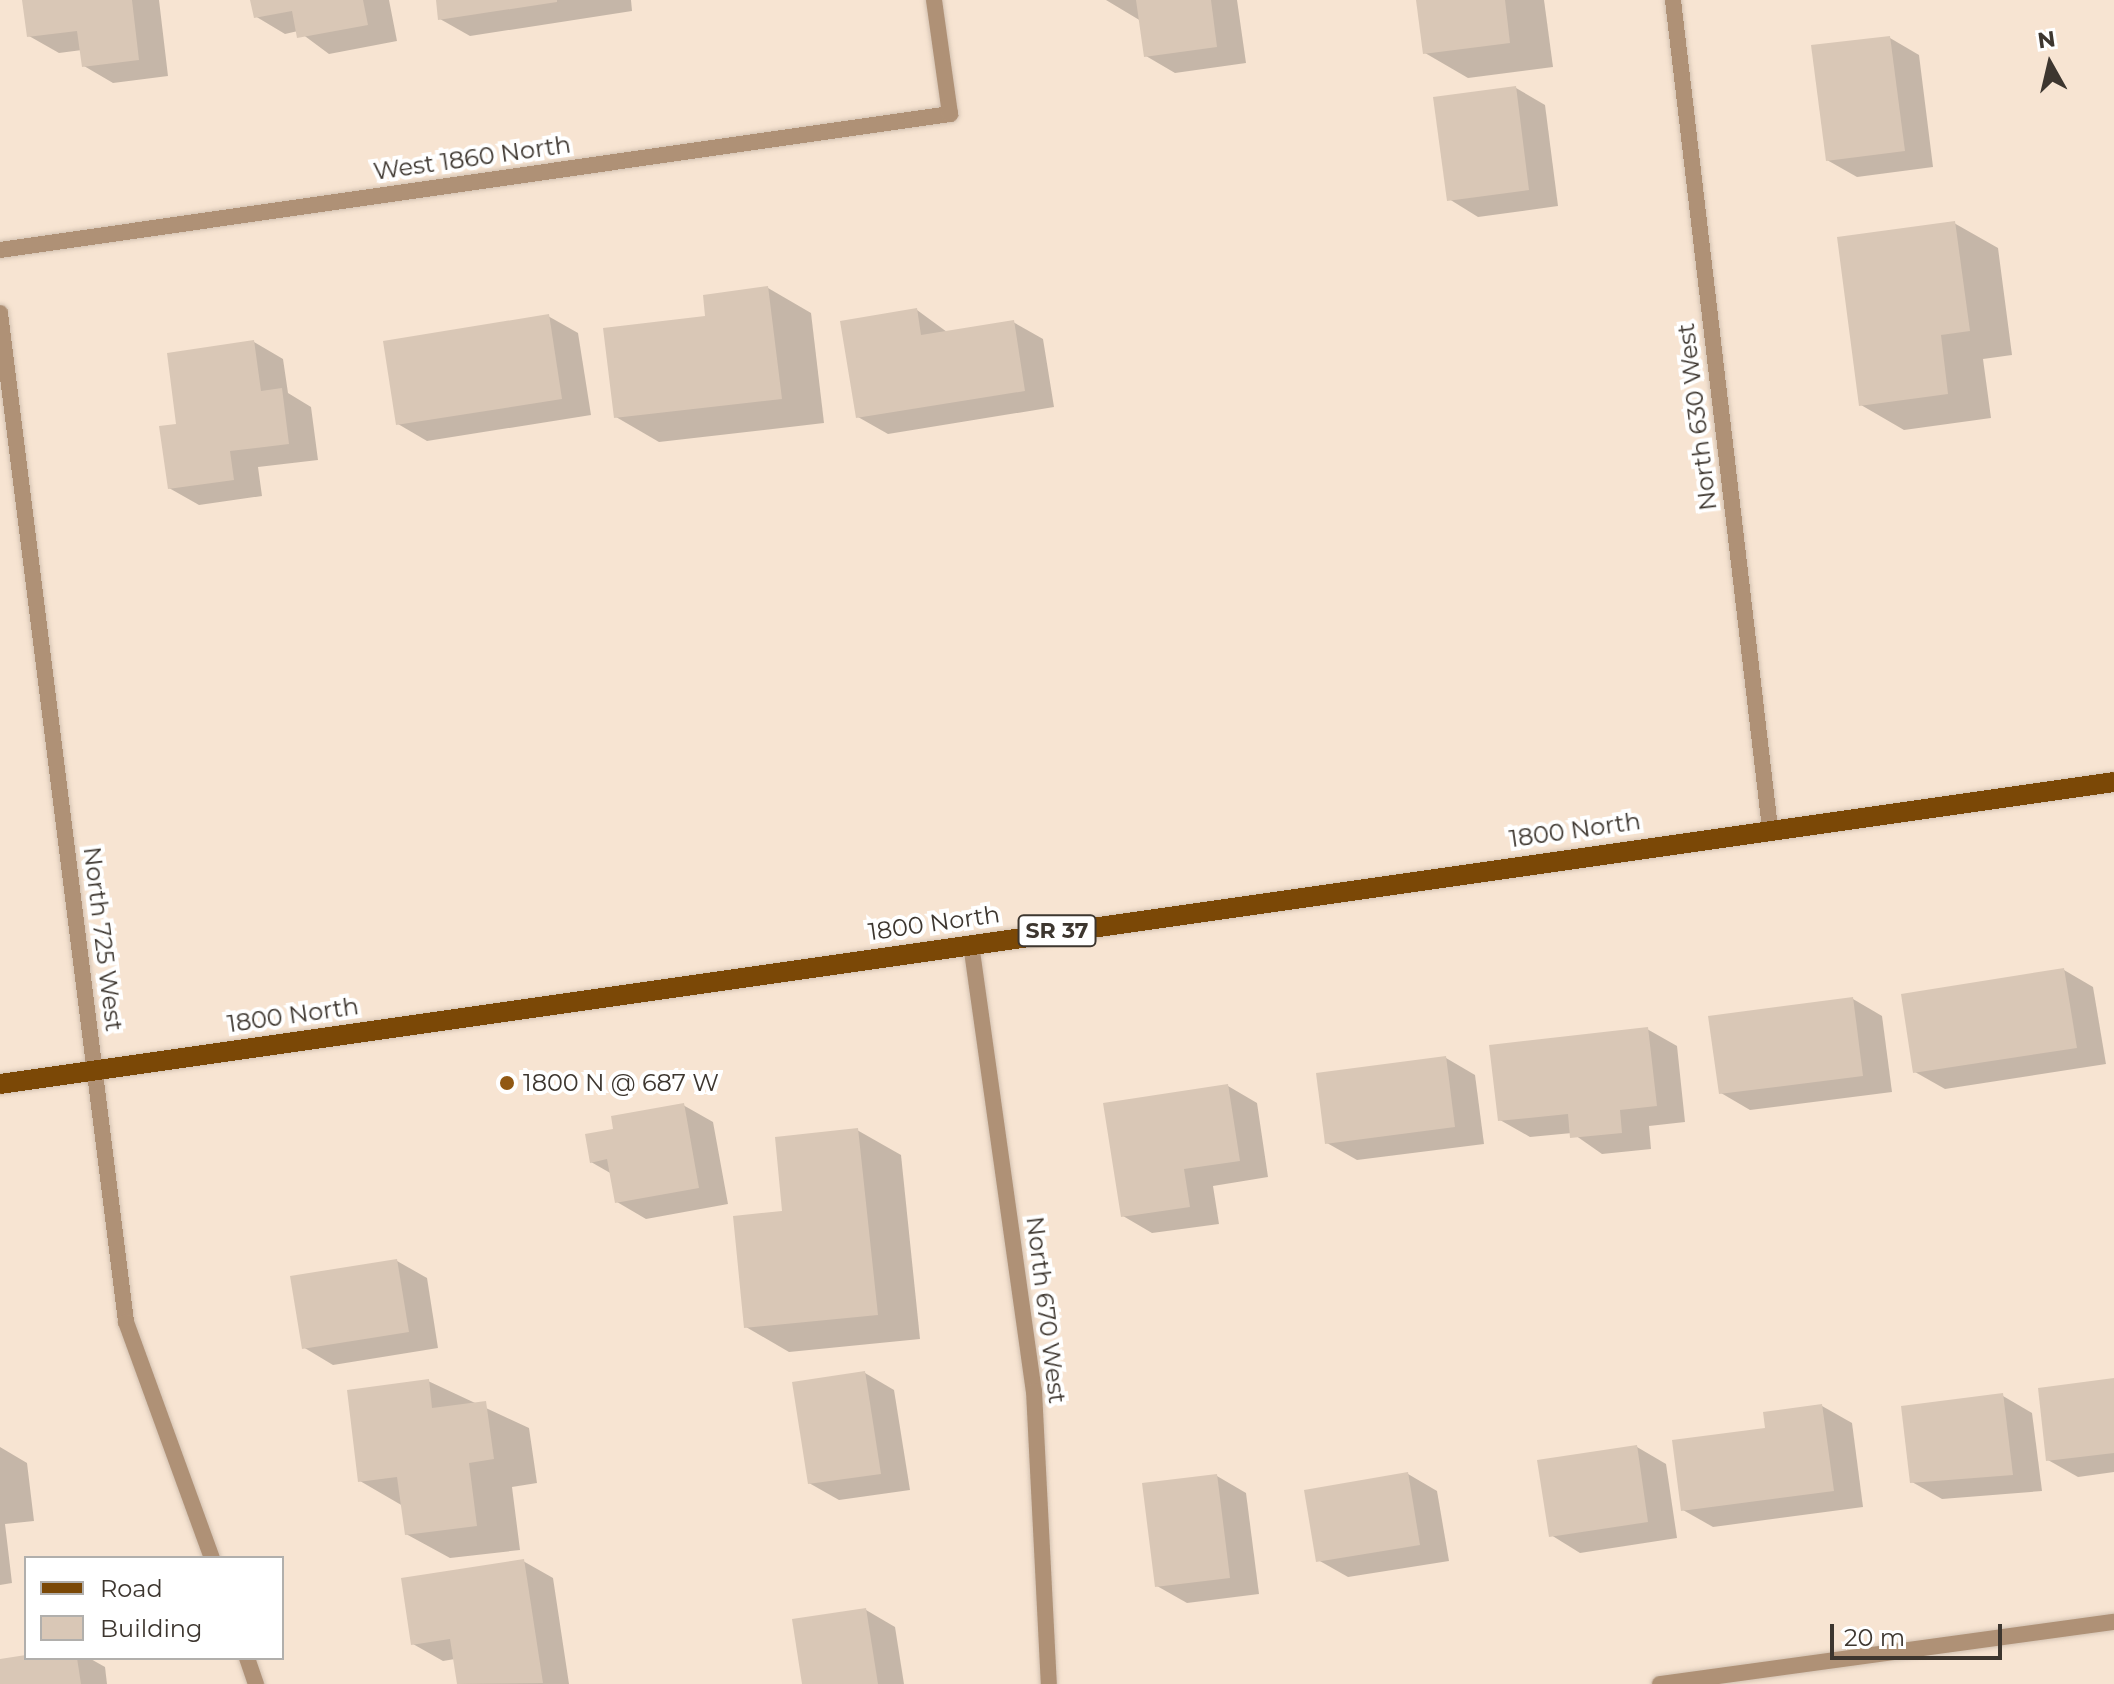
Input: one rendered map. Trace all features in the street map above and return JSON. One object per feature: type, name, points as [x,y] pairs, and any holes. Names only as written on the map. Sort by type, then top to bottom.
[{"type":"main road","name":"1800 North","points":[[0,1084],[1770,828],[2114,782]]},
{"type":"street","name":"West 1860 North","points":[[0,250],[950,114],[934,0]]},
{"type":"street","name":"North 630 West","points":[[1673,0],[1770,828]]},
{"type":"street","name":"North 725 West","points":[[0,313],[126,1322],[211,1556]]},
{"type":"street","name":"North 670 West","points":[[971,944],[1034,1391],[1049,1684]]},
{"type":"street","points":[[1660,1684],[2114,1622]]},
{"type":"street","points":[[248,1660],[256,1684]]},
{"type":"building","points":[[22,0],[132,0],[139,60],[82,67],[77,31],[27,37]]},
{"type":"building","points":[[250,0],[363,0],[368,25],[297,38],[292,11],[254,18]]},
{"type":"building","points":[[436,0],[557,0],[557,2],[438,20]]},
{"type":"building","points":[[1136,0],[1211,0],[1217,47],[1144,57]]},
{"type":"building","points":[[1416,0],[1505,0],[1510,43],[1423,54]]},
{"type":"building","points":[[1890,36],[1905,151],[1826,161],[1811,45]]},
{"type":"building","points":[[1516,86],[1529,190],[1447,201],[1433,97]]},
{"type":"building","points":[[1955,221],[1970,331],[1941,335],[1948,394],[1859,406],[1837,237]]},
{"type":"building","points":[[768,286],[782,399],[614,418],[603,328],[705,316],[703,295]]},
{"type":"building","points":[[917,308],[921,335],[1014,320],[1025,391],[856,418],[840,321]]},
{"type":"building","points":[[549,314],[562,399],[396,425],[383,341]]},
{"type":"building","points":[[254,340],[261,391],[282,388],[289,444],[230,451],[234,480],[168,489],[159,426],[176,424],[167,353]]},
{"type":"building","points":[[2064,968],[2077,1048],[1913,1073],[1901,994]]},
{"type":"building","points":[[1853,997],[1863,1076],[1719,1094],[1708,1016]]},
{"type":"building","points":[[1648,1027],[1657,1106],[1620,1110],[1622,1133],[1570,1138],[1568,1114],[1498,1121],[1489,1045]]},
{"type":"building","points":[[1446,1056],[1455,1127],[1325,1144],[1316,1073]]},
{"type":"building","points":[[1228,1084],[1240,1161],[1184,1169],[1190,1207],[1121,1217],[1103,1103]]},
{"type":"building","points":[[684,1103],[699,1188],[615,1203],[607,1159],[590,1163],[585,1134],[613,1129],[611,1116]]},
{"type":"building","points":[[858,1128],[878,1315],[744,1328],[733,1216],[782,1211],[775,1137]]},
{"type":"building","points":[[397,1259],[409,1332],[302,1349],[290,1276]]},
{"type":"building","points":[[865,1371],[881,1474],[808,1484],[792,1382]]},
{"type":"building","points":[[2114,1378],[2114,1453],[2046,1461],[2038,1388]]},
{"type":"building","points":[[429,1379],[432,1408],[486,1401],[494,1459],[469,1463],[477,1526],[405,1535],[397,1477],[358,1482],[347,1390]]},
{"type":"building","points":[[2003,1393],[2013,1475],[1910,1483],[1901,1406]]},
{"type":"building","points":[[1822,1404],[1834,1491],[1681,1511],[1672,1440],[1765,1428],[1763,1412]]},
{"type":"building","points":[[1637,1445],[1648,1522],[1549,1537],[1537,1460]]},
{"type":"building","points":[[1408,1472],[1420,1545],[1316,1562],[1304,1490]]},
{"type":"building","points":[[1217,1474],[1230,1578],[1155,1587],[1142,1483]]},
{"type":"building","points":[[524,1559],[543,1683],[457,1684],[450,1639],[411,1645],[401,1578]]},
{"type":"building","points":[[866,1608],[878,1684],[802,1684],[792,1619]]},
{"type":"building","points":[[24,1655],[24,1660],[77,1660],[81,1684],[0,1684],[0,1659]]},
{"type":"place","name":"1800 N @ 687 W","points":[[507,1083]]}]
